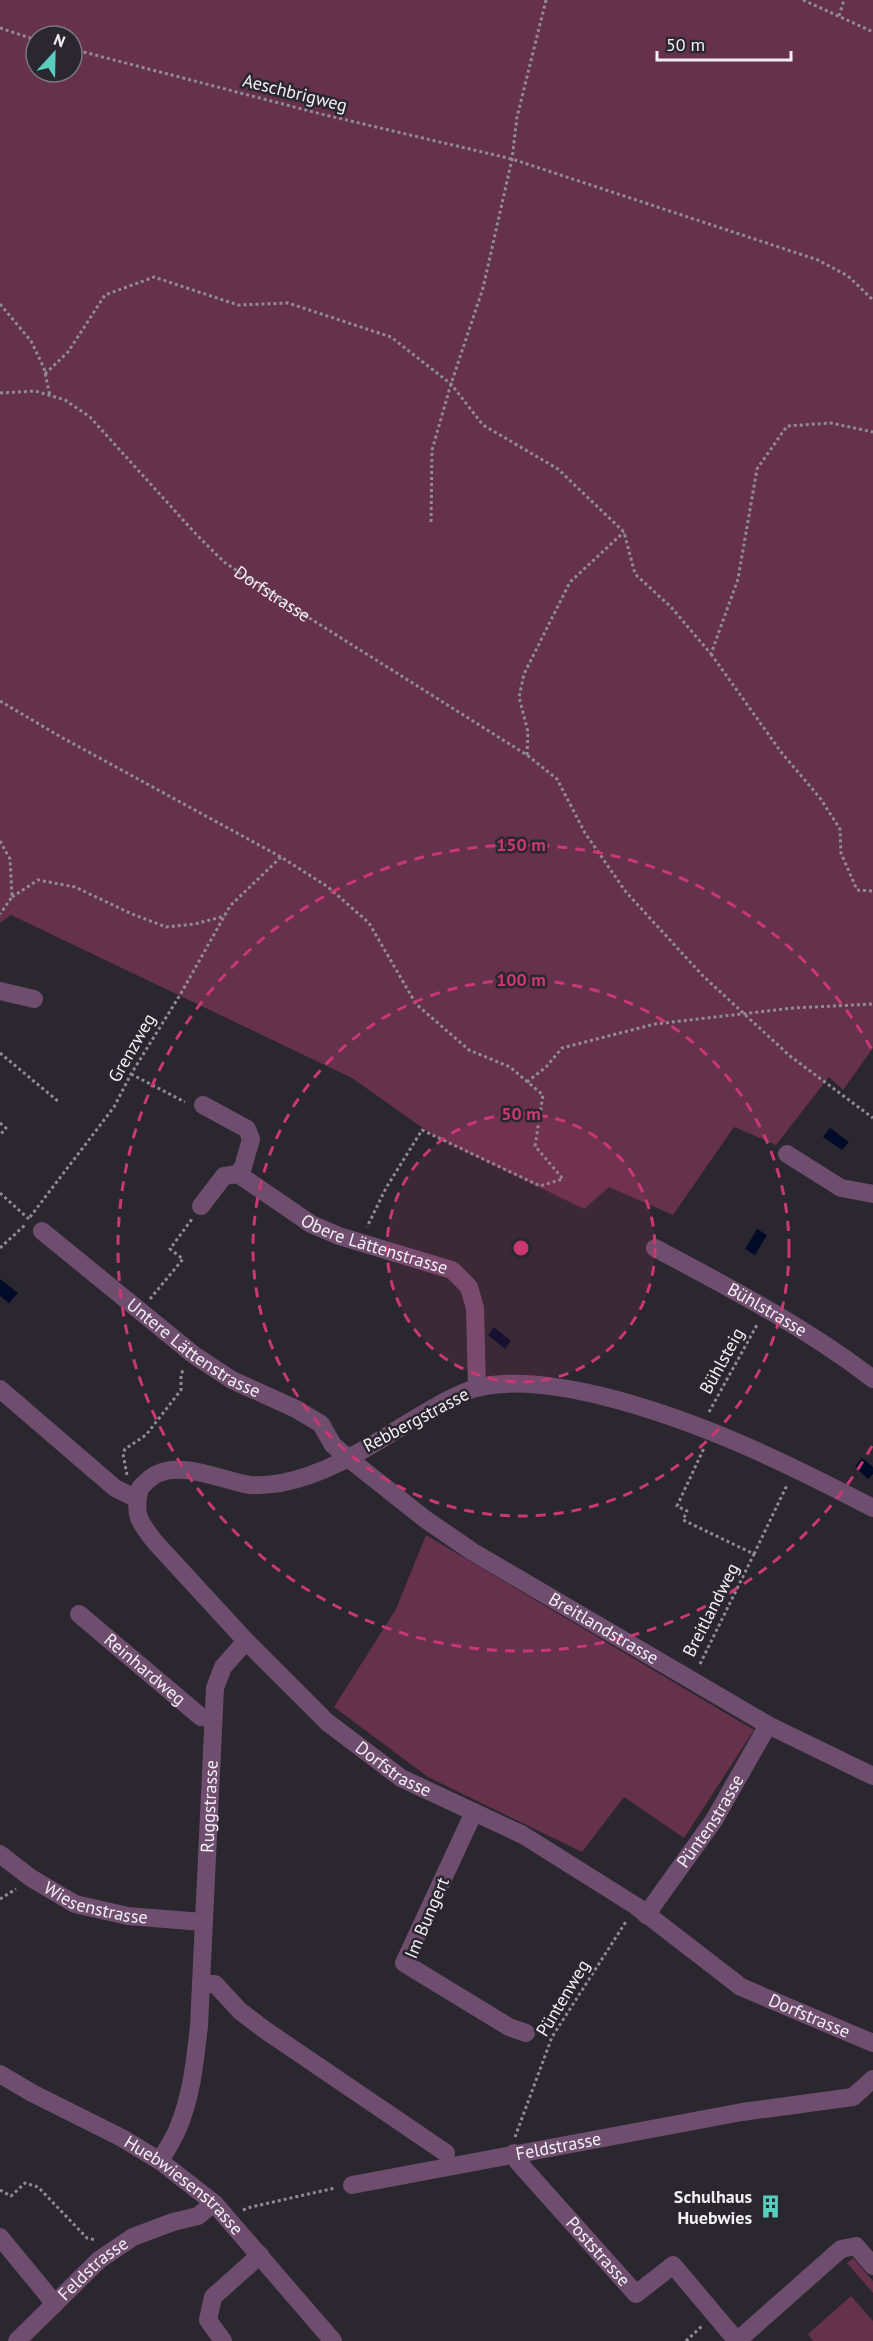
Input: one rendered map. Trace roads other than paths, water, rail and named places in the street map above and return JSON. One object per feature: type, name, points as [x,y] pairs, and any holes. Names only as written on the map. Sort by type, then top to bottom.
[{"type":"street","points":[[0,991],[34,999]]},
{"type":"street","points":[[201,1206],[224,1176],[238,1174],[243,1167],[251,1139],[247,1129],[203,1105]]},
{"type":"street","points":[[788,1154],[841,1188],[873,1194]]},
{"type":"street","name":"Obere Lättenstrasse","points":[[238,1174],[311,1224],[360,1243],[452,1270],[469,1287],[475,1308],[477,1388]]},
{"type":"street","name":"Untere Lättenstrasse","points":[[35,1225],[194,1355],[232,1380],[296,1409],[321,1424],[333,1445],[348,1458]]},
{"type":"street","name":"Bühlstrasse","points":[[655,1248],[766,1308],[809,1334],[873,1379]]},
{"type":"street","name":"Rebbergstrasse","points":[[139,1494],[157,1474],[170,1470],[182,1469],[252,1485],[281,1483],[320,1472],[450,1398],[477,1388],[522,1384],[570,1388],[638,1405],[706,1428],[795,1467],[873,1508]]},
{"type":"street","points":[[0,1389],[115,1488],[139,1494]]},
{"type":"street","name":"Breitlandstrasse","points":[[348,1458],[425,1519],[473,1552],[768,1725],[873,1776]]},
{"type":"street","name":"Dorfstrasse","points":[[139,1494],[137,1514],[142,1526],[246,1641],[327,1722],[401,1778],[524,1835],[641,1911],[741,1987],[873,2043]]},
{"type":"street","name":"Reinhardweg","points":[[79,1614],[201,1717],[212,1718]]},
{"type":"street","name":"Ruggstrasse","points":[[159,2161],[178,2129],[188,2100],[197,2037],[215,1688],[223,1667],[246,1641]]},
{"type":"street","name":"Püntenstrasse","points":[[641,1911],[714,1820],[768,1725]]},
{"type":"street","name":"Im Bungert","points":[[474,1812],[404,1963],[508,2027],[526,2033]]},
{"type":"street","name":"Wiesenstrasse","points":[[0,1854],[31,1878],[75,1904],[128,1916],[203,1922]]},
{"type":"street","points":[[201,1984],[215,1984],[240,2011],[265,2030],[446,2153]]},
{"type":"street","name":"Huebwiesenstrasse","points":[[0,2074],[32,2093],[122,2138],[159,2161],[214,2203],[333,2341]]},
{"type":"street","name":"Feldstrasse","points":[[352,2185],[513,2148],[853,2097],[873,2079]]},
{"type":"street","name":"Poststrasse","points":[[513,2148],[518,2162],[636,2294],[673,2265],[737,2341]]},
{"type":"street","name":"Feldstrasse","points":[[17,2341],[99,2260],[133,2237],[173,2222],[198,2216],[214,2203]]},
{"type":"street","points":[[0,2237],[55,2304]]},
{"type":"street","points":[[737,2341],[841,2249],[856,2246],[873,2266]]},
{"type":"street","points":[[223,2341],[208,2320],[213,2296],[260,2255]]},
{"type":"water","points":[[830,1128],[849,1142],[842,1150],[823,1137]]},
{"type":"water","points":[[757,1229],[767,1235],[755,1255],[745,1249]]},
{"type":"water","points":[[0,1279],[18,1293],[9,1303],[0,1296]]},
{"type":"water","points":[[494,1327],[511,1341],[505,1349],[488,1335]]},
{"type":"water","points":[[862,1458],[873,1467],[873,1474],[868,1479],[855,1467]]},
{"type":"place","name":"Schulhaus Huebwies","points":[[770,2207]]}]
